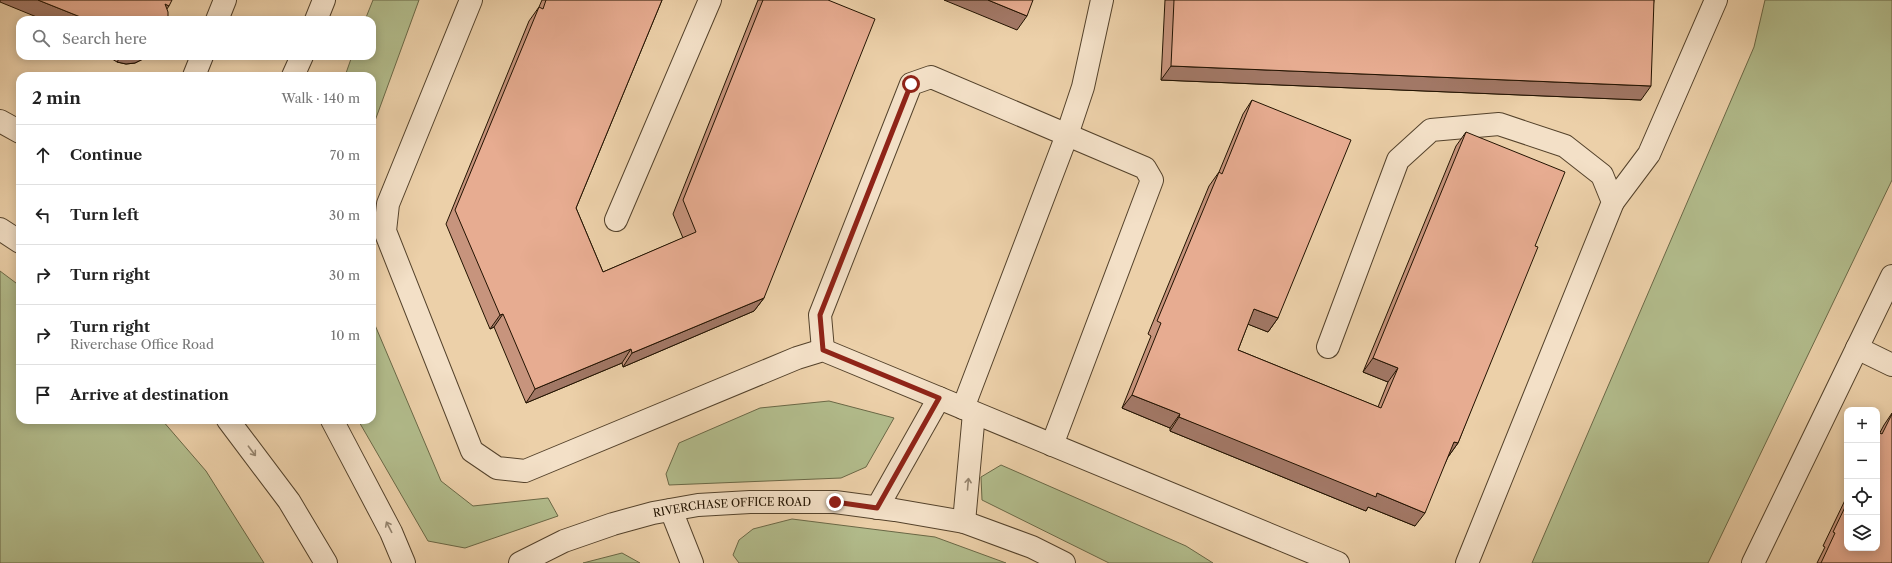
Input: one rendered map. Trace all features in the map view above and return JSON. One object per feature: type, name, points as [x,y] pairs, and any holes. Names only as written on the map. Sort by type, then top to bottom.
[{"type":"street","points":[[219,16],[225,0]]},
{"type":"street","points":[[318,16],[324,0]]},
{"type":"street","points":[[472,0],[388,204],[385,231],[472,450],[497,468],[525,471],[797,358],[823,350],[1338,563]]},
{"type":"street","points":[[616,220],[710,0]]},
{"type":"street","points":[[964,522],[968,410],[1083,87],[1102,0]]},
{"type":"street","points":[[1467,563],[1613,202],[1649,154],[1716,0]]},
{"type":"street","points":[[196,72],[200,60]]},
{"type":"street","points":[[296,72],[300,60]]},
{"type":"street","points":[[823,350],[820,315],[911,84],[931,78],[1145,168],[1152,180],[1052,445]]},
{"type":"street","points":[[0,121],[16,130]]},
{"type":"street","points":[[1328,347],[1398,160],[1431,130],[1499,124],[1565,146],[1602,175],[1613,202]]},
{"type":"street","points":[[0,229],[16,239]]},
{"type":"street","points":[[1753,563],[1892,276]]},
{"type":"street","points":[[1857,348],[1892,365]]},
{"type":"street","points":[[877,508],[939,398]]},
{"type":"street","points":[[231,424],[289,501],[326,563]]},
{"type":"street","points":[[334,424],[391,532],[404,563]]},
{"type":"street","name":"RIVERCHASE OFFICE ROAD","points":[[520,563],[564,541],[606,526],[653,513],[698,505],[757,502],[835,502],[964,522],[1032,547],[1064,563]]},
{"type":"street","points":[[671,510],[692,563]]},
{"type":"green space","points":[[373,0],[419,0],[376,118],[376,72],[346,72],[351,60],[376,60],[376,16],[367,16]]},
{"type":"green space","points":[[1765,0],[1892,0],[1892,180],[1708,563],[1532,563],[1754,47]]},
{"type":"green space","points":[[0,271],[16,283],[16,424],[165,424],[206,471],[264,563],[0,563]]},
{"type":"green space","points":[[376,327],[441,481],[473,506],[548,498],[558,516],[465,548],[428,541],[360,424],[376,424]]},
{"type":"green space","points":[[829,401],[894,418],[866,467],[841,478],[669,485],[666,474],[679,443],[760,408]]},
{"type":"green space","points":[[1001,465],[1186,546],[1213,563],[1109,563],[982,500],[981,477]]},
{"type":"green space","points":[[792,519],[935,537],[1006,563],[739,563],[733,555],[739,540],[753,529]]},
{"type":"green space","points":[[622,553],[640,563],[583,563]]},
{"type":"building","points":[[38,0],[172,0],[169,6],[165,4],[168,16],[78,16]]},
{"type":"building","points":[[546,0],[662,0],[576,208],[603,272],[696,232],[683,200],[763,0],[828,0],[875,19],[764,298],[632,353],[631,349],[535,389],[503,314],[500,315],[455,210],[539,7],[543,9]]},
{"type":"building","points":[[988,0],[1033,0],[1027,16]]},
{"type":"building","points":[[1174,0],[1654,0],[1651,86],[1171,66]]},
{"type":"building","points":[[1252,100],[1351,140],[1278,318],[1254,309],[1238,350],[1381,408],[1398,368],[1373,358],[1466,132],[1565,172],[1535,246],[1538,247],[1458,443],[1454,442],[1425,513],[1377,493],[1376,497],[1179,417],[1180,414],[1132,395],[1161,323],[1157,321],[1219,172],[1222,174]]},
{"type":"building","points":[[1892,414],[1892,563],[1821,563],[1844,509],[1844,551],[1880,551],[1880,433],[1882,434]]},
{"type":"route","points":[[835,502],[877,508],[939,398],[823,350],[820,315],[911,84]]}]
